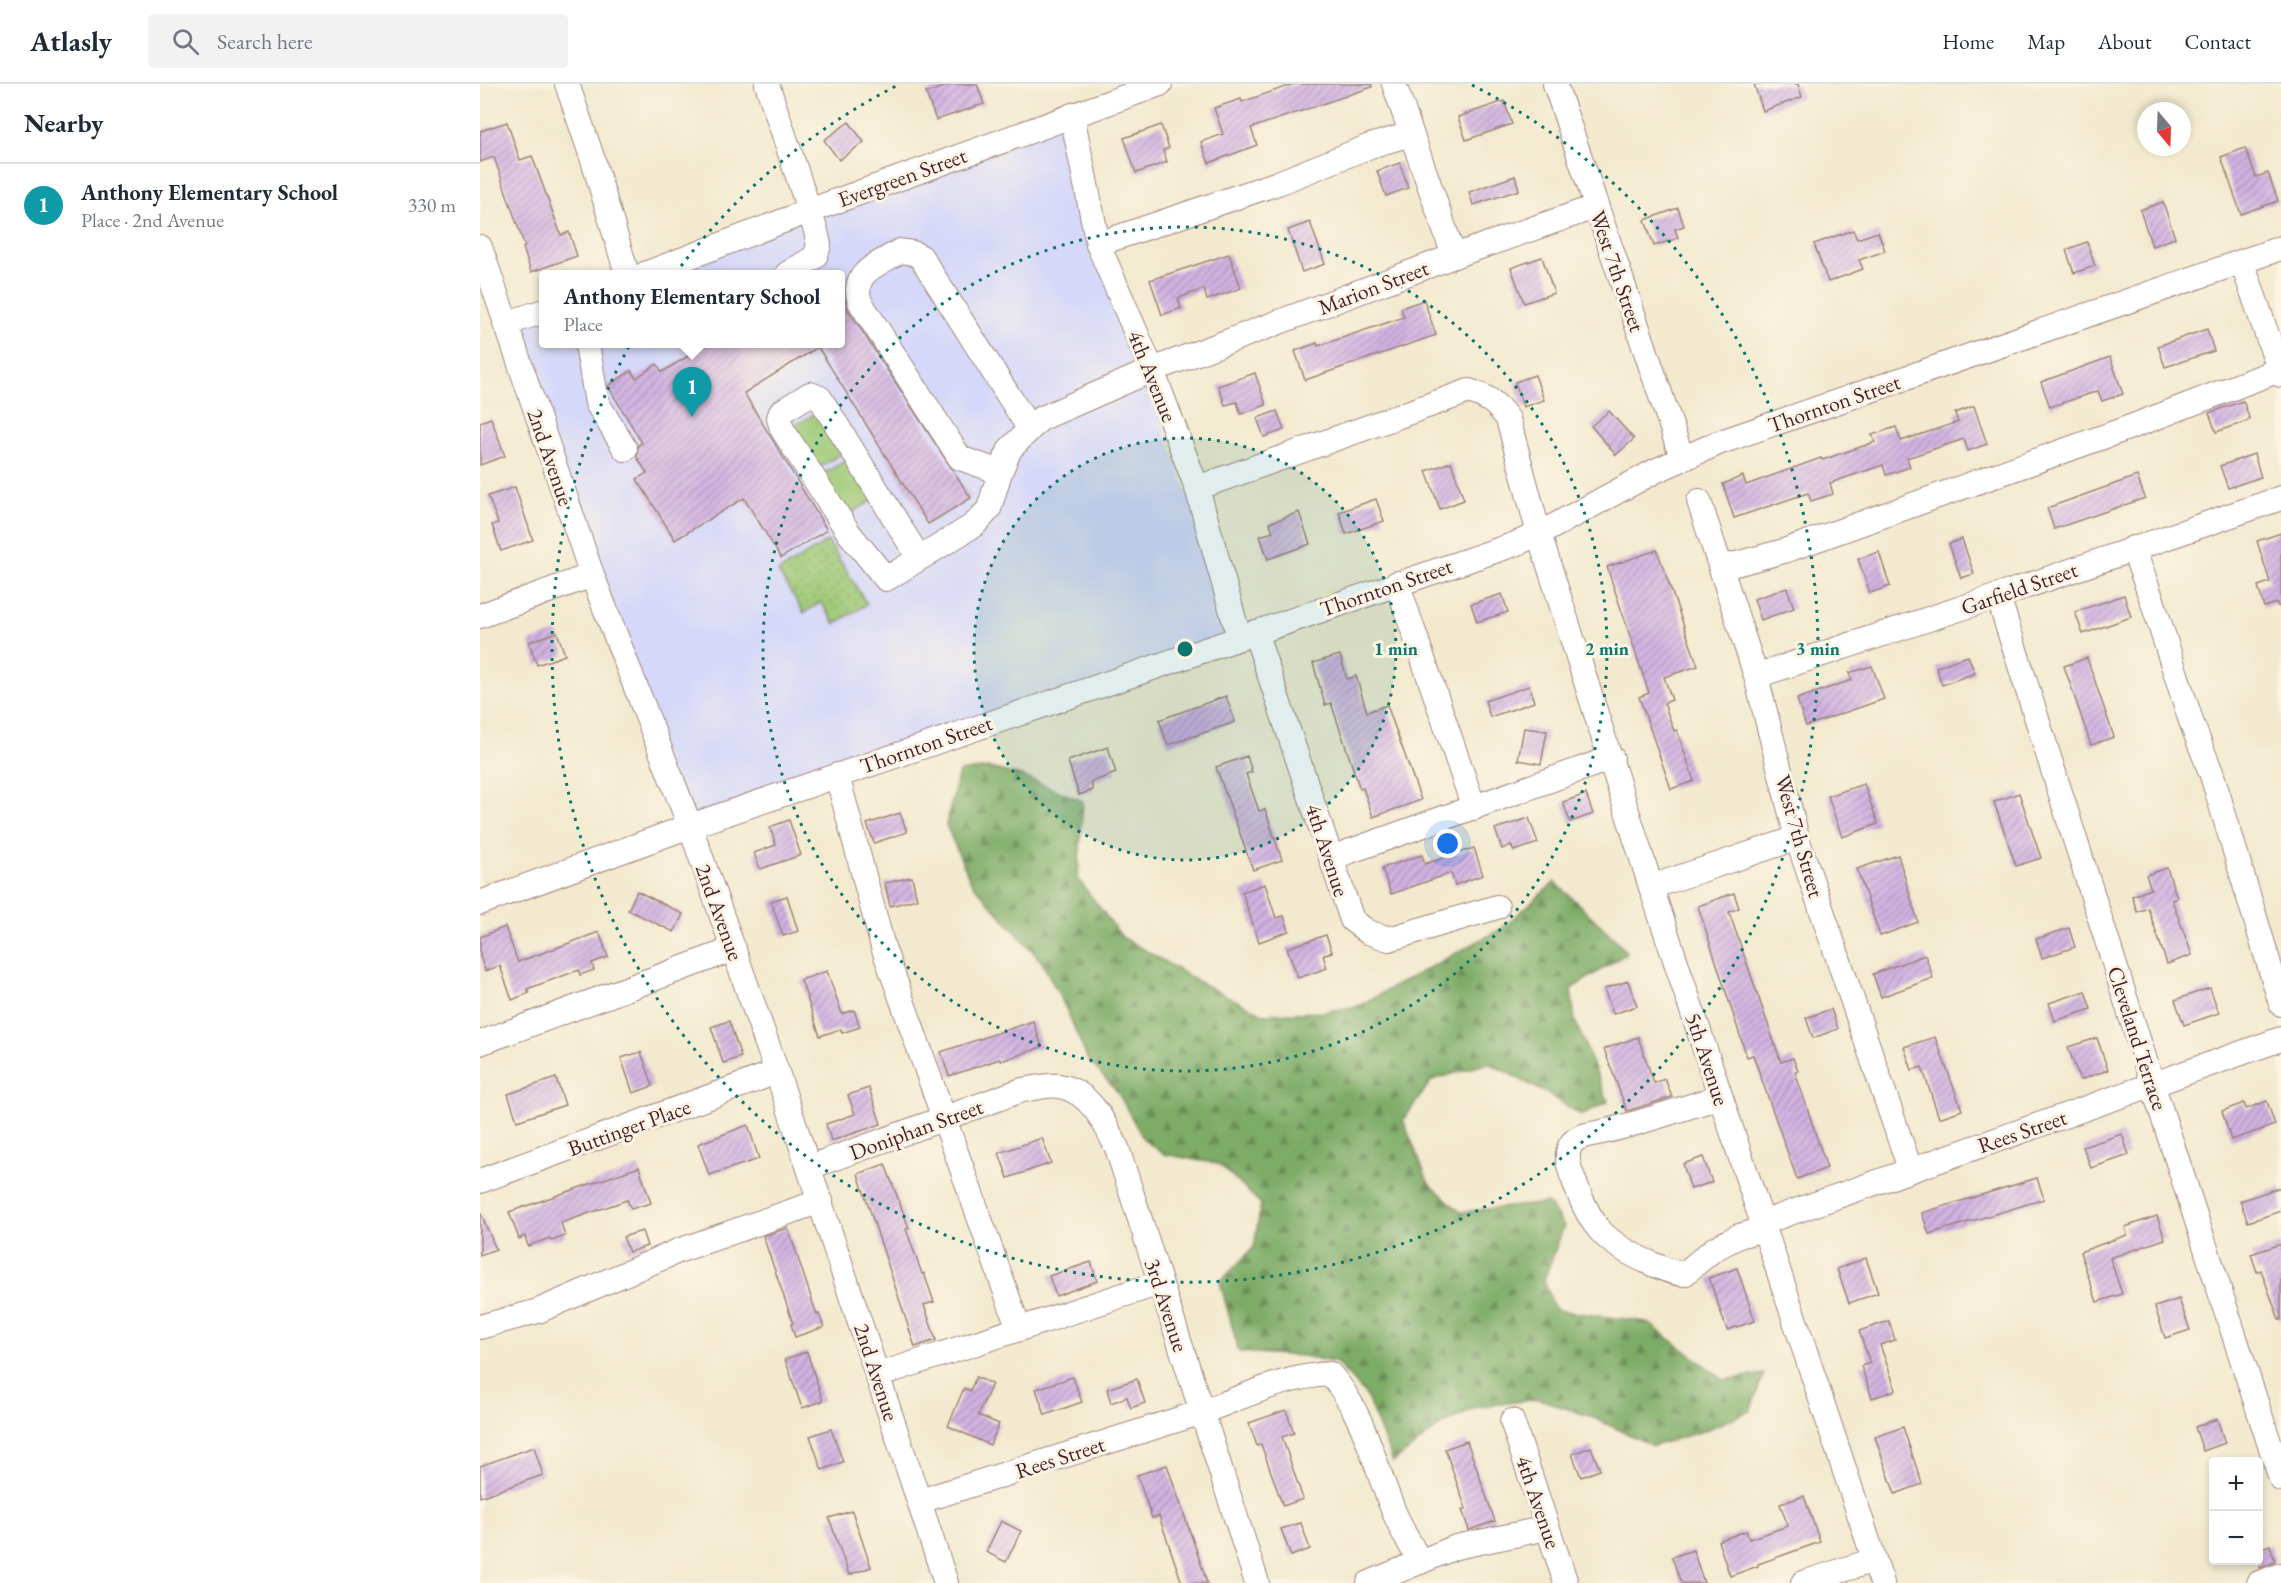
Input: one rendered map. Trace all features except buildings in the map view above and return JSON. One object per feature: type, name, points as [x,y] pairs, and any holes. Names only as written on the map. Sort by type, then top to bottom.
[{"type":"street","points":[[567,84],[593,160],[626,270]]},
{"type":"street","points":[[767,84],[819,245],[815,257],[794,270]]},
{"type":"street","name":"Evergreen Street","points":[[655,270],[1072,115],[1134,88],[1161,84]]},
{"type":"street","points":[[1394,84],[1454,256]]},
{"type":"street","name":"West 7th Street","points":[[1555,84],[1682,458]]},
{"type":"street","name":"4th Avenue","points":[[1072,115],[1098,244],[1152,370],[1197,488],[1247,634],[1352,920],[1368,933],[1389,939],[1497,907]]},
{"type":"street","points":[[1098,244],[1278,183],[1370,146],[1411,134]]},
{"type":"street","name":"Marion Street","points":[[919,558],[820,398],[810,394],[781,412],[779,418],[782,429],[849,533],[886,579],[919,558],[981,518],[989,509],[1010,448],[1040,419],[1152,370],[1454,256],[1595,207]]},
{"type":"street","name":"2nd Avenue","points":[[480,247],[592,575],[690,826],[777,1072],[946,1583]]},
{"type":"street","name":"Thornton Street","points":[[480,903],[690,826],[1539,534],[1682,458],[1718,443],[2281,248]]},
{"type":"street","points":[[1000,472],[960,458],[860,302],[856,290],[860,277],[900,251],[921,257],[1029,428]]},
{"type":"street","points":[[1721,568],[1784,551],[2280,373],[2242,262]]},
{"type":"street","points":[[505,324],[539,312]]},
{"type":"street","points":[[588,348],[597,402],[625,449]]},
{"type":"street","name":"5th Avenue","points":[[1197,488],[1469,391],[1487,397],[1508,419],[1539,534],[1612,758],[1651,888],[1882,1583]]},
{"type":"street","name":"Garfield Street","points":[[1756,676],[1998,596],[2281,498]]},
{"type":"street","name":"West 7th Street","points":[[1699,501],[1756,676],[1797,838],[1910,1169]]},
{"type":"street","points":[[2133,548],[2192,724],[2212,775],[2281,1004]]},
{"type":"street","points":[[480,616],[592,575]]},
{"type":"street","points":[[1397,583],[1474,808]]},
{"type":"street","name":"Cleveland Terrace","points":[[1998,596],[2153,1086],[2281,1479]]},
{"type":"street","points":[[1331,858],[1612,758]]},
{"type":"street","points":[[837,775],[883,947],[1019,1329]]},
{"type":"street","points":[[1651,888],[1797,838]]},
{"type":"street","points":[[480,1043],[734,949]]},
{"type":"street","name":"Rees Street","points":[[1720,1097],[1630,1125],[1583,1136],[1572,1142],[1568,1153],[1570,1170],[1582,1202],[1594,1224],[1616,1246],[1673,1274],[1684,1274],[1714,1249],[1740,1236],[1910,1169],[2153,1086],[2281,1039]]},
{"type":"street","name":"Buttinger Place","points":[[480,1181],[777,1072]]},
{"type":"street","name":"3rd Avenue","points":[[1022,1090],[1058,1086],[1084,1096],[1106,1126],[1117,1148],[1257,1583]]},
{"type":"street","name":"Doniphan Street","points":[[810,1167],[1022,1090]]},
{"type":"street","points":[[480,1327],[538,1311],[678,1251],[820,1201]]},
{"type":"street","points":[[878,1375],[1160,1283]]},
{"type":"street","name":"Rees Street","points":[[920,1501],[1201,1412],[1309,1375],[1330,1374],[1343,1389],[1361,1420],[1398,1521],[1420,1562]]},
{"type":"street","name":"4th Avenue","points":[[1512,1421],[1566,1583]]},
{"type":"street","points":[[1369,1583],[1456,1547],[1547,1528]]},
{"type":"street","points":[[1803,1583],[1874,1560]]},
{"type":"street","points":[[2259,1583],[2281,1575]]},
{"type":"shaded area","points":[[1072,115],[1098,244],[1239,637],[690,826],[505,324],[539,312],[539,348],[845,348],[845,270],[656,270]]},
{"type":"green space","points":[[821,410],[847,450],[812,472],[786,431]]},
{"type":"green space","points":[[851,457],[876,498],[842,519],[816,478]]},
{"type":"green space","points":[[828,541],[867,604],[835,624],[821,602],[804,613],[778,572]]},
{"type":"green space","points":[[989,768],[1022,776],[1083,801],[1078,879],[1122,937],[1201,983],[1263,1014],[1322,1012],[1358,1006],[1501,929],[1555,882],[1627,953],[1571,989],[1575,1020],[1608,1102],[1581,1115],[1548,1094],[1489,1063],[1432,1080],[1403,1120],[1428,1182],[1460,1212],[1548,1203],[1564,1226],[1544,1280],[1555,1310],[1647,1322],[1724,1380],[1764,1374],[1750,1411],[1703,1431],[1653,1446],[1592,1417],[1539,1399],[1476,1407],[1440,1426],[1393,1462],[1366,1395],[1337,1363],[1303,1356],[1239,1352],[1220,1282],[1254,1247],[1261,1204],[1219,1164],[1164,1154],[1144,1140],[1117,1091],[1088,1060],[1067,1011],[1042,962],[971,882],[946,825],[959,772]]},
{"type":"place","name":"Anthony Elementary School","points":[[692,417]]}]
